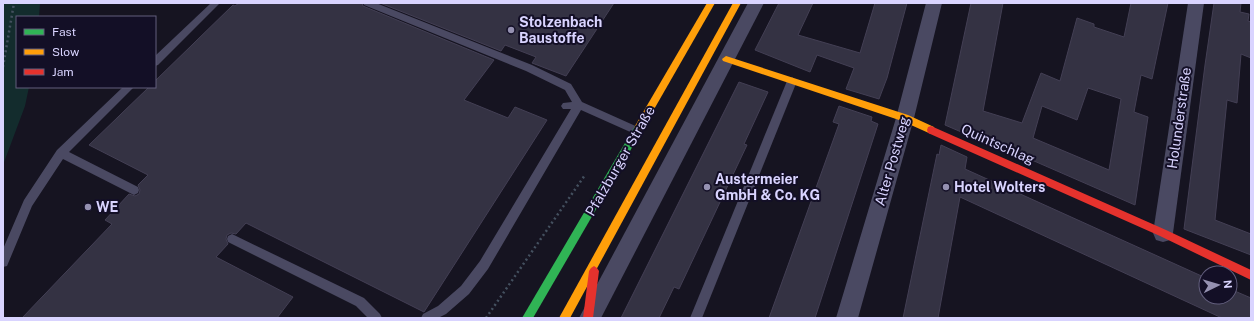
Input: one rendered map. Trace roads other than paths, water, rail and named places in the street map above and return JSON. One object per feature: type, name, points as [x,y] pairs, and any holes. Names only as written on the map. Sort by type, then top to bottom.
[{"type":"main road","name":"Pfalzburger Straße","points":[[526,318],[711,3]]},
{"type":"main road","name":"Pfalzburger Straße","points":[[564,318],[737,3]]},
{"type":"main road","name":"Quintschlag","points":[[726,59],[905,118],[1163,233],[1251,275]]},
{"type":"main road","name":"Pfalzburger Straße","points":[[589,318],[596,258]]},
{"type":"street","name":"Pfalzburger Straße","points":[[589,318],[756,3]]},
{"type":"street","name":"Alter Postweg","points":[[847,318],[905,118],[934,3]]},
{"type":"street","name":"Holunderstraße","points":[[1163,233],[1196,3]]},
{"type":"lane","points":[[156,61],[216,3]]},
{"type":"lane","points":[[367,3],[529,68],[568,87],[579,105]]},
{"type":"lane","points":[[696,318],[792,80]]},
{"type":"lane","points":[[3,262],[28,203],[61,153],[128,88]]},
{"type":"lane","points":[[428,318],[442,310],[465,290],[484,265],[579,105]]},
{"type":"lane","points":[[566,106],[579,105],[637,131]]},
{"type":"lane","points":[[61,153],[134,190]]},
{"type":"lane","points":[[232,239],[360,302],[376,318]]},
{"type":"place","name":"Stolzenbach Baustoffe","points":[[511,30]]},
{"type":"place","name":"Austermeier GmbH & Co. KG","points":[[707,187]]},
{"type":"place","name":"Hotel Wolters","points":[[946,187]]},
{"type":"place","name":"WE","points":[[88,207]]}]
